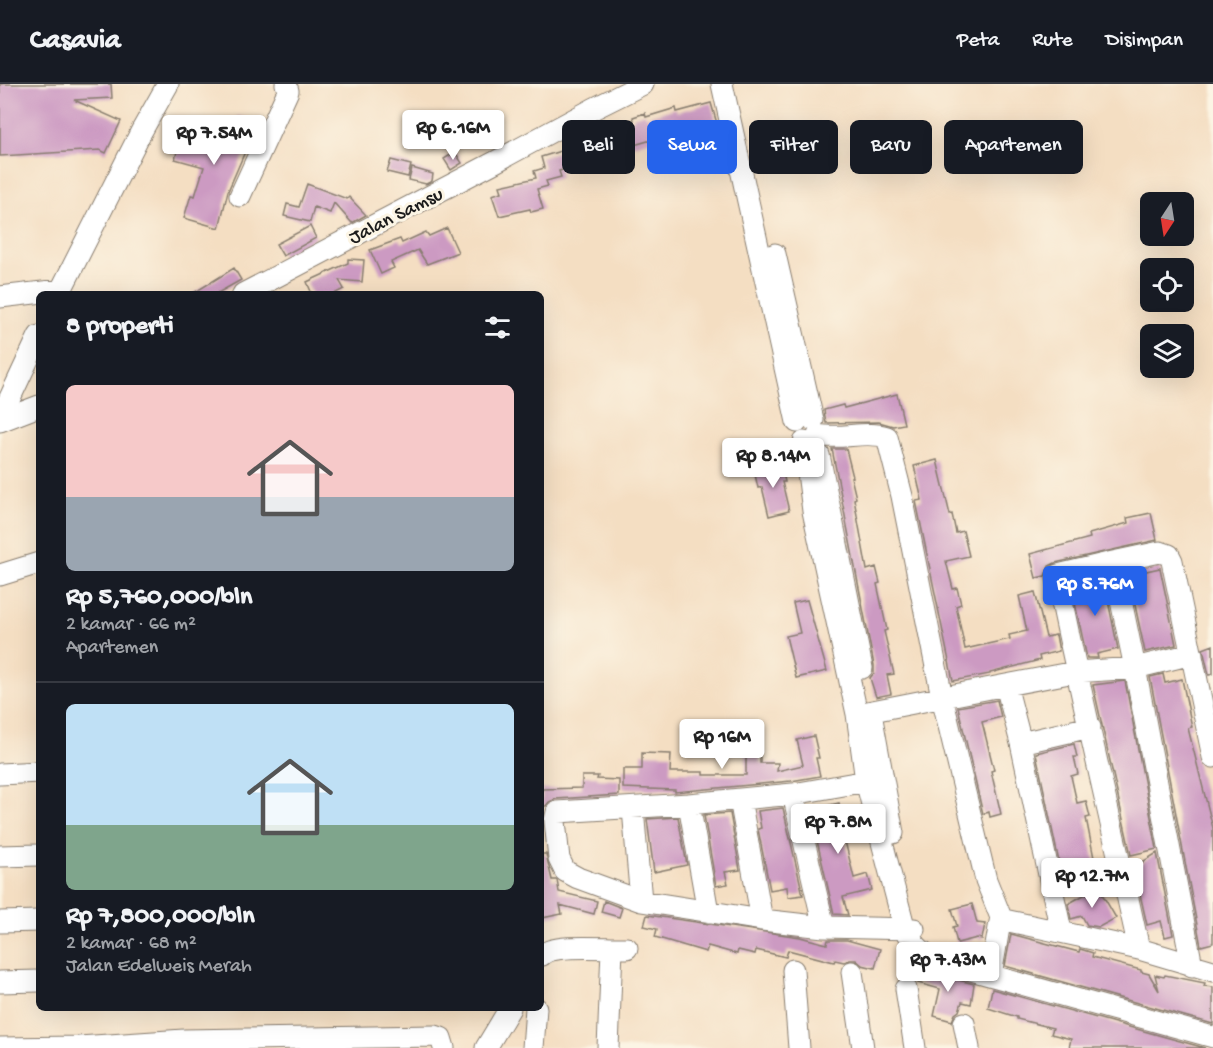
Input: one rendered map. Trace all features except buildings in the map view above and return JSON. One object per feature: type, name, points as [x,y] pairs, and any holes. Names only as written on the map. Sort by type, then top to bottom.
[{"type":"street","points":[[60,291],[168,84]]},
{"type":"street","points":[[240,196],[288,91],[286,84]]},
{"type":"street","name":"Jalan Samsu","points":[[249,291],[643,84]]},
{"type":"street","points":[[722,84],[770,264],[810,432],[813,511],[864,713],[874,780],[910,934],[931,958],[1213,1038]]},
{"type":"street","points":[[733,84],[770,264]]},
{"type":"street","points":[[0,297],[36,294]]},
{"type":"street","points":[[0,420],[36,342]]},
{"type":"street","points":[[0,420],[36,407]]},
{"type":"street","points":[[810,432],[831,437],[860,435],[887,437],[902,496],[942,697],[986,880],[1002,920],[991,975]]},
{"type":"street","points":[[1139,949],[1076,672],[1057,578],[1062,573],[1160,552],[1169,555],[1176,576],[1213,757]]},
{"type":"street","points":[[1113,562],[1192,966]]},
{"type":"street","points":[[0,575],[36,564]]},
{"type":"street","points":[[864,713],[1076,672],[1135,668],[1192,654]]},
{"type":"street","points":[[1006,685],[1022,742],[1061,931]]},
{"type":"street","points":[[1022,742],[1090,728]]},
{"type":"street","points":[[0,774],[36,772]]},
{"type":"street","points":[[874,780],[794,794],[633,809],[557,812],[555,821],[560,859],[565,871],[578,878],[641,901],[762,920],[910,934]]},
{"type":"street","points":[[794,794],[824,927]]},
{"type":"street","points":[[741,799],[762,920]]},
{"type":"street","points":[[689,804],[708,912]]},
{"type":"street","points":[[633,809],[641,901]]},
{"type":"street","points":[[0,856],[36,855]]},
{"type":"street","points":[[1002,920],[1139,949],[1213,971]]},
{"type":"street","points":[[0,922],[36,921]]},
{"type":"street","points":[[544,952],[563,949],[620,949],[608,1048]]},
{"type":"street","points":[[793,970],[799,1048]]},
{"type":"street","points":[[852,972],[863,1048]]},
{"type":"street","points":[[0,982],[36,981]]},
{"type":"street","points":[[906,989],[915,1048]]},
{"type":"street","points":[[486,1048],[508,1011]]},
{"type":"street","points":[[533,1048],[536,1011]]},
{"type":"street","points":[[964,1023],[969,1048]]},
{"type":"street","points":[[0,1048],[373,1042],[435,1036],[441,1038],[444,1048]]}]
